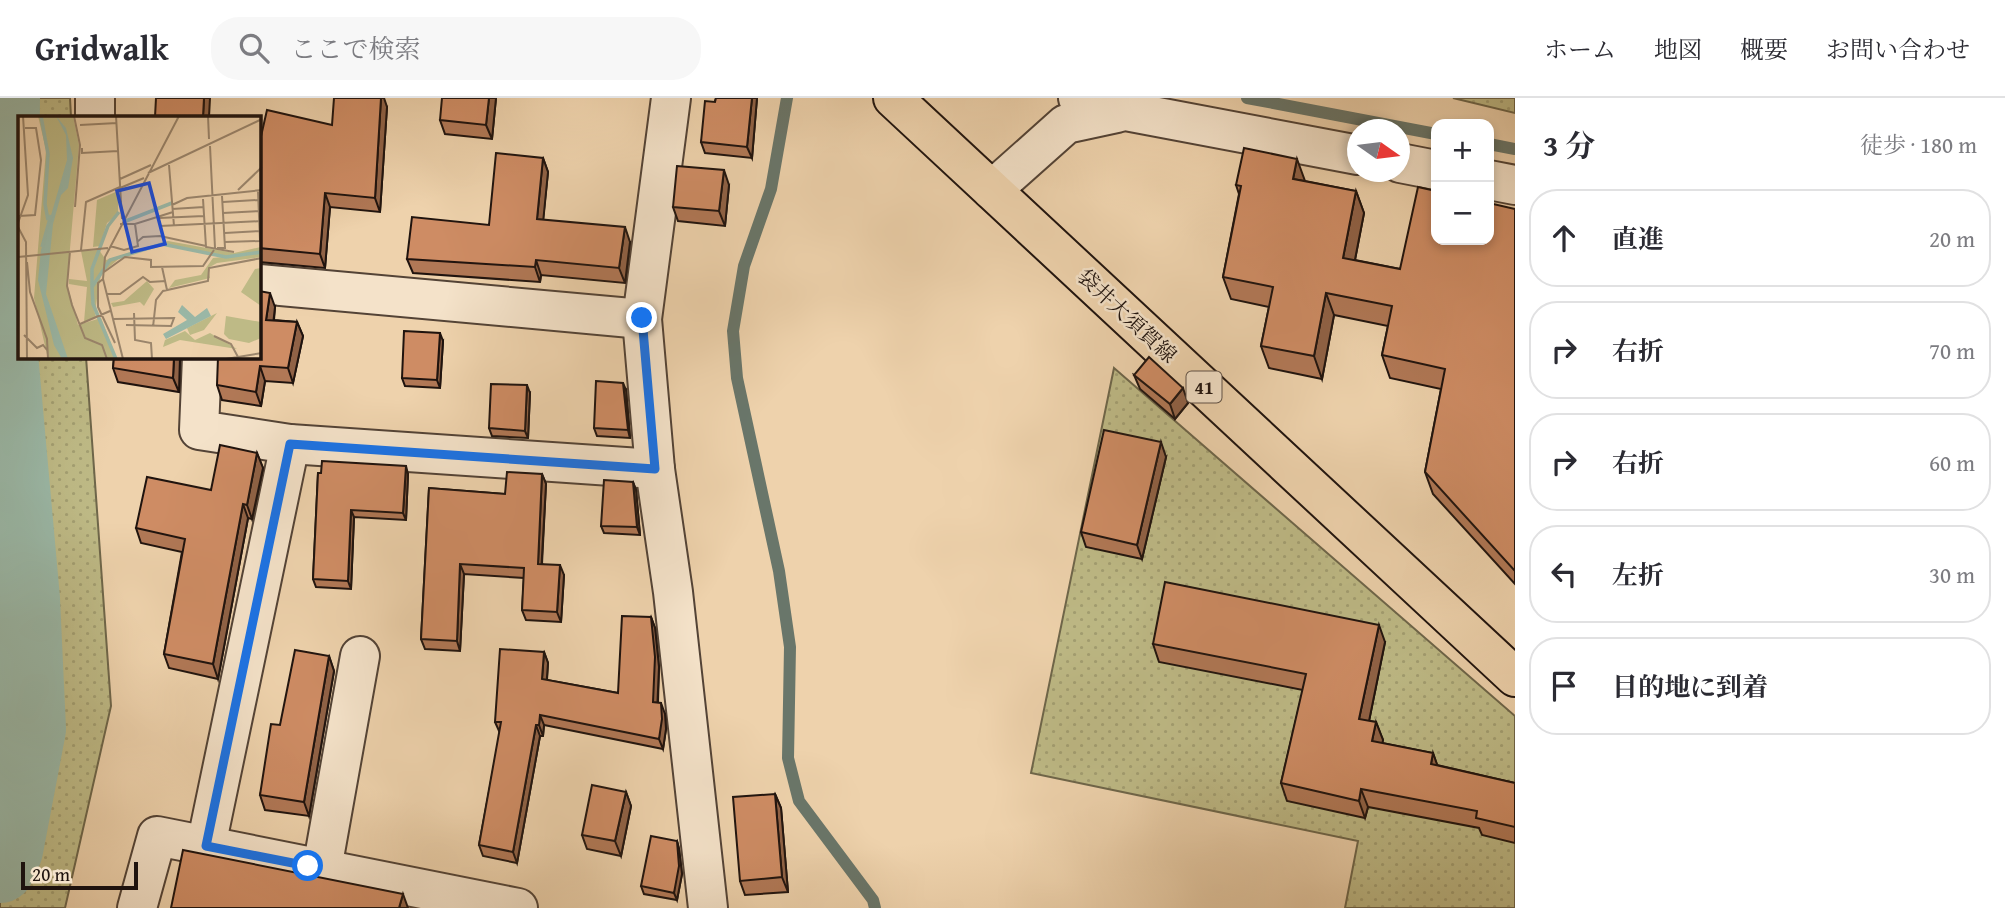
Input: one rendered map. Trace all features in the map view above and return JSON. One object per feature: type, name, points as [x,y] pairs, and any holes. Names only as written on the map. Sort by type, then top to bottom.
[{"type":"main road","name":"袋井大須賀線","points":[[893,98],[1515,677]]},
{"type":"street","points":[[95,98],[95,116]]},
{"type":"street","points":[[671,98],[642,318],[655,469],[673,592],[708,908]]},
{"type":"street","points":[[1078,98],[1126,111],[1347,153]]},
{"type":"street","points":[[992,190],[1066,124],[1126,111]]},
{"type":"street","points":[[1410,165],[1431,169]]},
{"type":"street","points":[[1494,181],[1515,185]]},
{"type":"street","points":[[261,284],[642,318]]},
{"type":"street","points":[[202,359],[199,430],[290,444],[655,469]]},
{"type":"street","points":[[206,846],[290,444]]},
{"type":"street","points":[[322,869],[360,656]]},
{"type":"street","points":[[137,908],[157,836],[322,869],[444,901],[518,908]]},
{"type":"shaded area","points":[[0,98],[70,98],[71,116],[18,116],[18,359],[86,359],[111,706],[65,908],[0,908]]},
{"type":"shaded area","points":[[1453,98],[1515,98],[1515,113]]},
{"type":"shaded area","points":[[1114,368],[1515,716],[1515,908],[1345,908],[1358,841],[1031,773]]},
{"type":"building","points":[[156,98],[204,98],[203,116],[155,116]]},
{"type":"building","points":[[334,98],[381,98],[375,198],[325,193],[320,254],[261,248],[261,136],[267,110],[332,125]]},
{"type":"building","points":[[442,98],[489,98],[486,125],[440,120]]},
{"type":"building","points":[[716,98],[752,98],[747,147],[701,142],[705,101],[715,102]]},
{"type":"building","points":[[1244,148],[1297,159],[1293,179],[1356,191],[1343,258],[1400,269],[1418,187],[1431,190],[1431,245],[1494,245],[1494,204],[1515,209],[1515,571],[1425,472],[1445,369],[1382,355],[1392,306],[1326,293],[1314,356],[1261,346],[1273,287],[1223,277],[1241,186],[1236,185]]},
{"type":"building","points":[[496,153],[543,158],[537,219],[625,227],[619,268],[536,260],[535,267],[407,259],[412,217],[489,225]]},
{"type":"building","points":[[677,166],[724,170],[719,211],[673,207]]},
{"type":"building","points":[[261,291],[270,293],[266,320],[297,322],[288,368],[260,366],[256,392],[217,385],[218,359],[261,359]]},
{"type":"building","points":[[404,331],[440,333],[437,380],[402,378]]},
{"type":"building","points":[[1149,357],[1183,388],[1170,404],[1134,375]]},
{"type":"building","points":[[114,359],[174,359],[173,378],[113,368]]},
{"type":"building","points":[[596,381],[623,383],[628,430],[594,428]]},
{"type":"building","points":[[491,384],[527,385],[525,431],[489,428]]},
{"type":"building","points":[[1104,430],[1161,442],[1137,545],[1081,532]]},
{"type":"building","points":[[220,445],[257,453],[247,505],[243,504],[213,664],[164,654],[185,539],[136,528],[147,477],[211,490]]},
{"type":"building","points":[[322,461],[406,466],[403,513],[351,510],[348,581],[313,579],[318,473],[321,473]]},
{"type":"building","points":[[507,472],[542,474],[538,564],[560,565],[557,612],[522,610],[524,568],[460,564],[457,641],[421,639],[429,488],[505,494]]},
{"type":"building","points":[[604,480],[633,482],[637,527],[601,526]]},
{"type":"building","points":[[1165,582],[1379,625],[1359,719],[1376,722],[1372,741],[1433,753],[1431,764],[1515,783],[1515,827],[1476,818],[1477,811],[1361,789],[1359,801],[1281,783],[1306,674],[1153,644]]},
{"type":"building","points":[[622,616],[651,617],[655,657],[653,702],[661,703],[659,739],[540,715],[513,852],[479,845],[501,722],[495,722],[500,649],[544,652],[542,679],[618,693]]},
{"type":"building","points":[[295,650],[329,656],[304,802],[260,795],[271,724],[280,725]]},
{"type":"building","points":[[592,785],[626,792],[615,841],[582,835]]},
{"type":"building","points":[[775,794],[782,877],[740,881],[733,797]]},
{"type":"building","points":[[651,836],[677,841],[679,866],[674,893],[641,886]]},
{"type":"building","points":[[183,850],[403,894],[399,908],[171,908]]},
{"type":"waterway","points":[[0,868],[8,850],[31,729],[25,599],[2,344],[5,98]]},
{"type":"waterway","points":[[787,98],[771,189],[744,266],[733,331],[737,378],[779,571],[790,647],[788,758],[799,801],[873,900],[875,908]]},
{"type":"waterway","points":[[1247,98],[1431,133]]},
{"type":"waterway","points":[[1494,145],[1515,149]]},
{"type":"route","points":[[308,866],[206,846],[290,444],[655,469],[642,318]]}]
